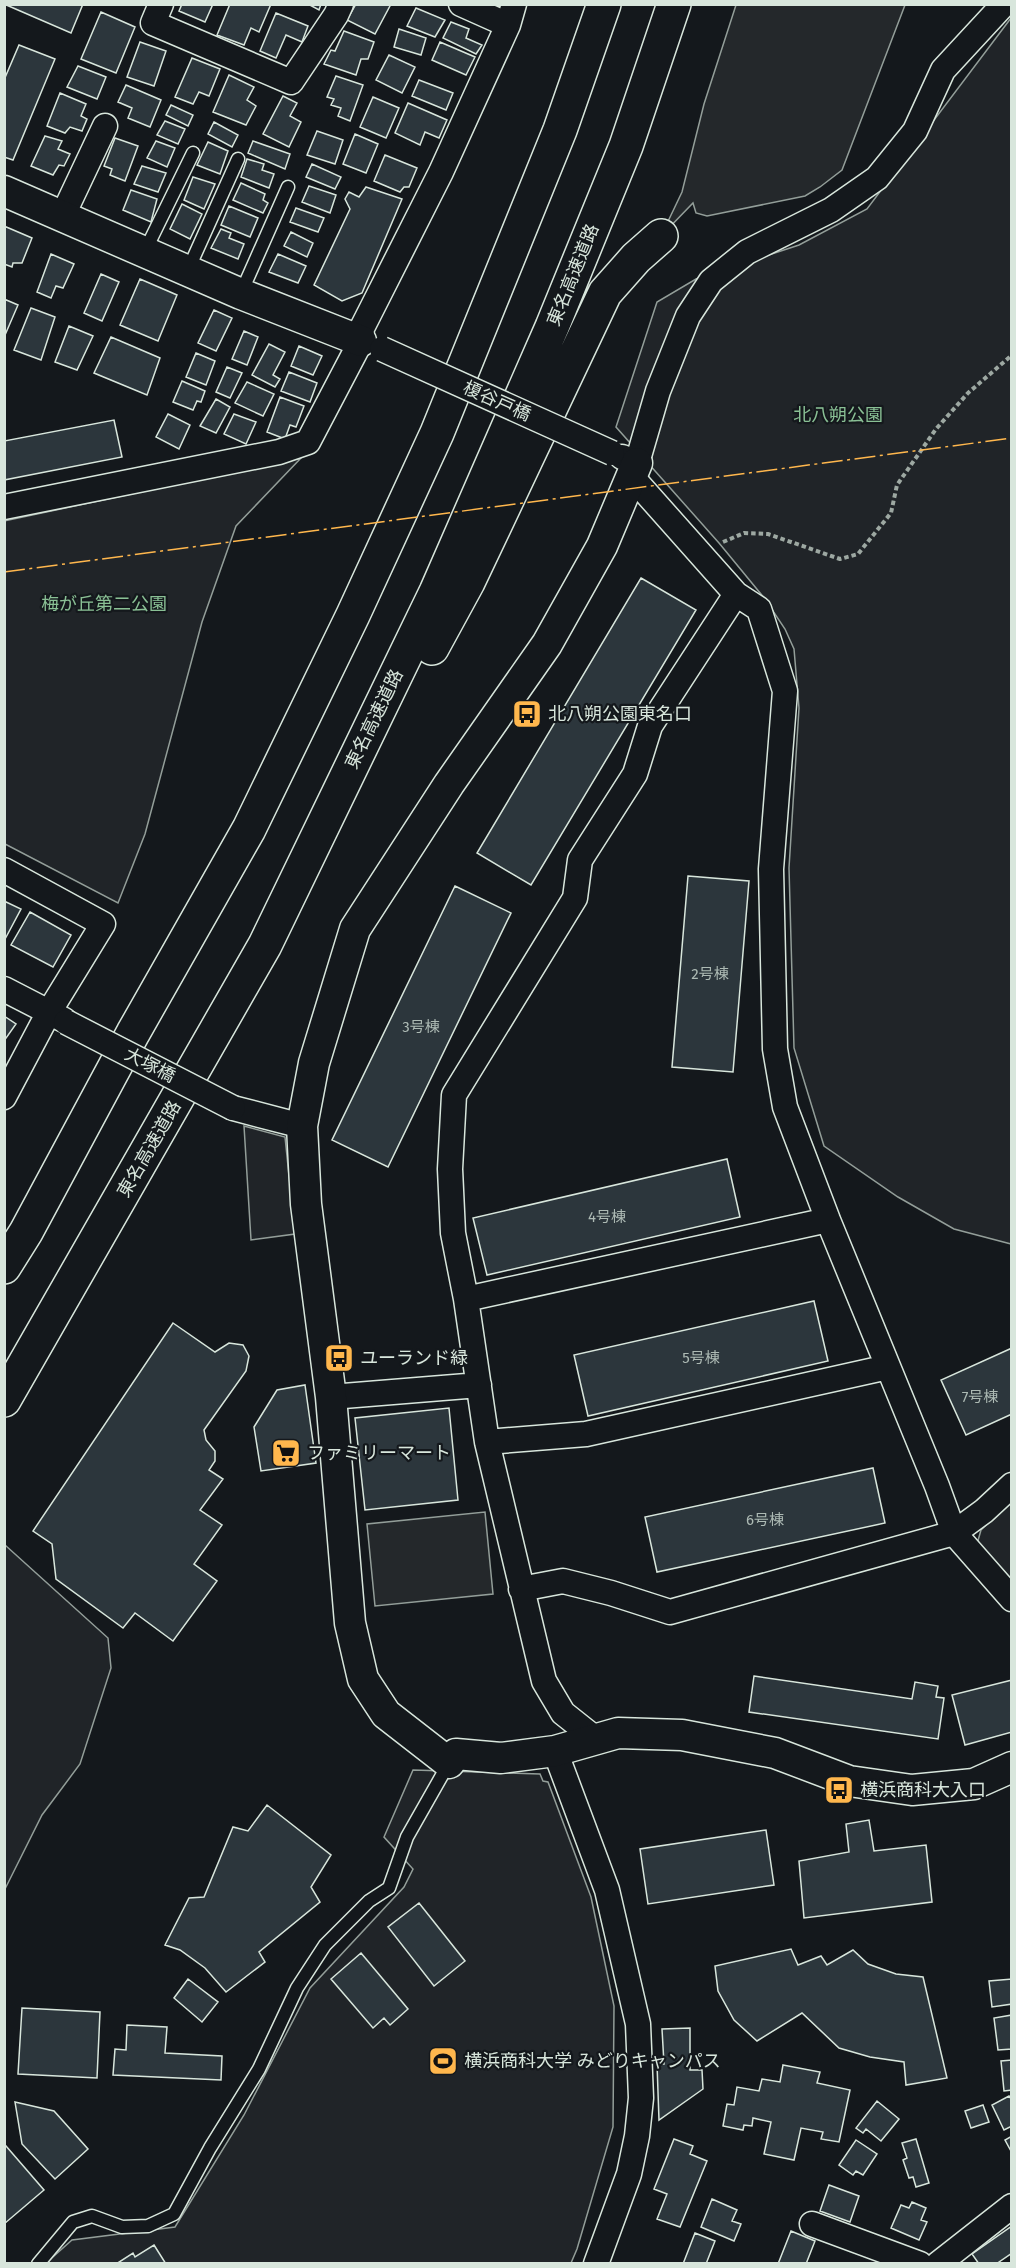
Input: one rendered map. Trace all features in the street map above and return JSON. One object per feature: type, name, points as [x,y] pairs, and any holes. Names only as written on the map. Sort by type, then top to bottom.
[{"type":"highway","points":[[4,1268],[26,1232],[133,1033],[249,829],[353,615],[437,433],[560,130],[604,4]]},
{"type":"highway","name":"東名高速道路","points":[[4,1400],[266,945],[435,592],[552,327],[626,146],[674,4]]},
{"type":"highway","points":[[266,945],[364,775],[468,582],[605,293],[636,258],[661,236]]},
{"type":"highway","points":[[4,1236],[133,1033]]},
{"type":"street","points":[[161,4],[153,23],[291,82],[341,4]]},
{"type":"street","points":[[371,345],[362,328],[441,172],[511,15],[461,4]]},
{"type":"street","points":[[1004,4],[943,70],[915,131],[878,178],[831,210],[747,252],[711,281],[688,316],[627,464],[602,546],[547,644],[449,784],[355,929],[314,1063],[302,1126],[306,1204],[331,1397],[350,1623],[363,1679],[386,1714],[449,1764],[456,1754],[501,1758],[555,1751],[618,1734],[682,1734],[775,1753],[849,1781],[912,1790],[974,1784],[1011,1767]]},
{"type":"street","points":[[62,217],[105,126]]},
{"type":"street","points":[[4,191],[241,294],[371,345]]},
{"type":"street","points":[[4,507],[279,452],[308,442],[371,345]]},
{"type":"street","name":"榎谷戸橋","points":[[371,345],[627,464]]},
{"type":"street","points":[[627,464],[736,594],[759,609],[785,691],[771,869],[775,1049],[785,1107],[954,1533],[1011,1599]]},
{"type":"street","points":[[597,1740],[563,1713],[544,1681],[520,1589],[487,1442],[466,1299],[453,1233],[450,1169],[454,1095],[575,898],[580,860],[635,774],[650,726],[736,594]]},
{"type":"street","points":[[4,870],[103,924],[58,1017],[4,1097]]},
{"type":"street","name":"大塚橋","points":[[4,990],[233,1108],[302,1126]]},
{"type":"street","points":[[466,1299],[828,1220]]},
{"type":"street","points":[[487,1442],[586,1434],[888,1367]]},
{"type":"street","points":[[331,1397],[479,1385]]},
{"type":"street","points":[[520,1589],[563,1581],[611,1593],[670,1612],[954,1533],[984,1511],[1011,1485]]},
{"type":"street","points":[[555,1751],[606,1890],[638,2024],[640,2098],[637,2136],[629,2174],[604,2261]]},
{"type":"street","points":[[938,2264],[1011,2206]]},
{"type":"street","points":[[813,2224],[920,2264]]},
{"type":"lane","points":[[145,252],[193,153]]},
{"type":"lane","points":[[188,271],[238,159]]},
{"type":"lane","points":[[241,294],[288,187]]},
{"type":"lane","points":[[38,2264],[73,2222],[92,2216],[122,2227],[148,2226],[174,2214],[210,2148],[259,2070],[297,1988],[325,1946],[369,1901],[389,1888],[407,1837],[449,1764]]},
{"type":"path","points":[[719,543],[744,533],[768,534],[840,559],[858,554],[891,513],[897,485],[936,429],[968,393],[1011,355]]},
{"type":"green space","name":"北八朔公園","points":[[1011,18],[1011,1244],[954,1229],[898,1197],[824,1146],[794,1048],[789,868],[799,708],[794,649],[785,629],[765,599],[719,543],[616,427],[657,302],[696,279],[799,245],[867,209]]},
{"type":"green space","name":"梅が丘第二公園","points":[[301,458],[236,526],[202,622],[145,834],[118,903],[5,844],[4,521]]},
{"type":"green space","points":[[244,1126],[285,1137],[295,1234],[251,1240]]},
{"type":"green space","points":[[1011,1501],[1011,1583],[977,1544],[981,1530]]},
{"type":"green space","points":[[5,1545],[108,1638],[111,1668],[80,1764],[42,1815],[5,1889]]},
{"type":"green space","name":"横浜商科大学 みどりキャンパス","points":[[413,1770],[540,1774],[543,1781],[548,1782],[591,1897],[614,2006],[613,2127],[571,2263],[45,2264],[72,2240],[175,2227],[244,2115],[310,1988],[404,1887],[413,1869],[384,1837]]},
{"type":"shaded area","points":[[736,5],[905,5],[842,170],[805,196],[707,216],[696,213],[693,203],[661,236],[682,192],[704,104]]},
{"type":"shaded area","points":[[485,1512],[493,1594],[375,1606],[367,1524]]},
{"type":"building","points":[[4,4],[83,4],[71,33]]},
{"type":"building","points":[[182,4],[213,4],[205,22],[179,11]]},
{"type":"building","points":[[230,4],[271,4],[259,32],[251,28],[244,45],[217,35]]},
{"type":"building","points":[[308,4],[321,4],[319,10]]},
{"type":"building","points":[[356,4],[391,4],[375,34],[347,20]]},
{"type":"building","points":[[416,8],[445,20],[435,37],[407,26]]},
{"type":"building","points":[[101,12],[135,27],[116,73],[81,59]]},
{"type":"building","points":[[276,13],[308,26],[302,42],[286,35],[276,58],[260,51]]},
{"type":"building","points":[[451,22],[469,29],[466,38],[482,45],[476,54],[443,38]]},
{"type":"building","points":[[399,29],[426,38],[421,55],[394,47]]},
{"type":"building","points":[[344,31],[374,42],[368,59],[361,59],[356,75],[324,64],[331,50],[335,51]]},
{"type":"building","points":[[140,42],[166,51],[154,86],[127,77]]},
{"type":"building","points":[[440,42],[475,57],[466,75],[432,60]]},
{"type":"building","points":[[19,45],[55,59],[13,160],[4,157],[4,80]]},
{"type":"building","points":[[389,55],[415,67],[402,93],[376,80]]},
{"type":"building","points":[[192,58],[220,69],[209,96],[199,92],[193,104],[175,97]]},
{"type":"building","points":[[78,66],[106,77],[97,99],[67,87]]},
{"type":"building","points":[[229,75],[254,87],[247,100],[256,106],[246,125],[213,112]]},
{"type":"building","points":[[336,76],[363,85],[350,121],[338,116],[341,108],[331,105],[334,99],[327,97]]},
{"type":"building","points":[[419,80],[453,93],[446,110],[412,96]]},
{"type":"building","points":[[126,85],[161,100],[150,127],[128,118],[132,108],[118,102]]},
{"type":"building","points":[[60,93],[86,104],[81,116],[87,119],[82,131],[70,127],[65,133],[47,126]]},
{"type":"building","points":[[283,96],[297,103],[290,116],[301,122],[289,147],[263,134]]},
{"type":"building","points":[[373,97],[399,108],[386,138],[360,127]]},
{"type":"building","points":[[408,103],[447,120],[439,138],[425,132],[420,145],[395,133]]},
{"type":"building","points":[[171,105],[193,115],[188,126],[166,115]]},
{"type":"building","points":[[165,121],[185,129],[178,144],[157,135]]},
{"type":"building","points":[[214,122],[238,135],[232,147],[208,134]]},
{"type":"building","points":[[317,131],[343,140],[335,164],[307,155]]},
{"type":"building","points":[[355,134],[378,144],[366,173],[343,164]]},
{"type":"building","points":[[45,136],[62,141],[58,149],[70,154],[64,166],[59,165],[53,175],[31,166]]},
{"type":"building","points":[[115,138],[138,146],[125,181],[110,175],[112,169],[104,166]]},
{"type":"building","points":[[156,141],[175,148],[167,167],[147,158]]},
{"type":"building","points":[[253,141],[290,154],[285,169],[248,153]]},
{"type":"building","points":[[208,142],[228,151],[220,174],[197,165]]},
{"type":"building","points":[[385,155],[417,168],[409,187],[404,187],[400,192],[374,181]]},
{"type":"building","points":[[247,159],[264,164],[262,170],[274,174],[269,188],[241,177]]},
{"type":"building","points":[[312,164],[341,177],[335,189],[306,177]]},
{"type":"building","points":[[142,166],[166,173],[158,192],[134,184]]},
{"type":"building","points":[[193,177],[215,184],[204,209],[184,200]]},
{"type":"building","points":[[241,183],[265,194],[263,200],[268,203],[263,213],[233,200]]},
{"type":"building","points":[[309,186],[336,195],[330,213],[302,202]]},
{"type":"building","points":[[366,187],[402,199],[362,293],[342,301],[314,285],[350,209],[345,199],[349,192],[359,197]]},
{"type":"building","points":[[131,190],[157,199],[151,222],[123,210]]},
{"type":"building","points":[[182,204],[202,214],[190,239],[170,229]]},
{"type":"building","points":[[229,206],[258,218],[250,237],[221,225]]},
{"type":"building","points":[[296,208],[324,218],[318,232],[290,222]]},
{"type":"building","points":[[4,226],[32,238],[22,263],[13,263],[12,267],[4,264]]},
{"type":"building","points":[[221,229],[231,233],[229,238],[244,244],[238,259],[211,248]]},
{"type":"building","points":[[291,232],[313,243],[307,257],[284,246]]},
{"type":"building","points":[[51,254],[74,264],[63,288],[56,286],[51,298],[37,292]]},
{"type":"building","points":[[278,254],[306,266],[298,283],[269,272]]},
{"type":"building","points":[[101,274],[119,282],[102,321],[84,313]]},
{"type":"building","points":[[140,279],[177,295],[158,341],[120,325]]},
{"type":"building","points":[[4,299],[18,305],[5,335],[4,335]]},
{"type":"building","points":[[31,308],[55,317],[41,360],[14,350]]},
{"type":"building","points":[[214,310],[232,318],[216,351],[198,343]]},
{"type":"building","points":[[69,326],[93,336],[77,370],[55,362]]},
{"type":"building","points":[[244,331],[258,337],[247,365],[232,359]]},
{"type":"building","points":[[111,337],[160,358],[147,395],[94,373]]},
{"type":"building","points":[[269,344],[285,352],[273,375],[280,379],[275,387],[252,375]]},
{"type":"building","points":[[299,346],[322,356],[313,375],[291,366]]},
{"type":"building","points":[[196,353],[215,361],[206,385],[186,377]]},
{"type":"building","points":[[227,367],[242,373],[230,398],[216,392]]},
{"type":"building","points":[[289,372],[317,383],[310,402],[281,391]]},
{"type":"building","points":[[182,381],[205,391],[201,402],[197,401],[193,410],[173,402]]},
{"type":"building","points":[[247,382],[274,394],[263,416],[235,403]]},
{"type":"building","points":[[280,397],[304,406],[296,427],[290,425],[285,439],[267,432]]},
{"type":"building","points":[[216,399],[230,407],[216,433],[200,426]]},
{"type":"building","points":[[168,414],[190,425],[179,449],[156,437]]},
{"type":"building","points":[[234,414],[256,422],[246,444],[224,434]]},
{"type":"building","points":[[114,420],[122,457],[4,480],[4,441]]},
{"type":"building","points":[[641,578],[696,610],[531,885],[477,853]]},
{"type":"building","points":[[688,876],[749,881],[733,1072],[672,1067]]},
{"type":"building","points":[[455,886],[511,913],[388,1167],[332,1140]]},
{"type":"building","points":[[4,901],[21,909],[4,941]]},
{"type":"building","points":[[30,912],[71,935],[53,967],[11,945]]},
{"type":"building","points":[[4,1016],[16,1024],[4,1041]]},
{"type":"building","points":[[727,1159],[740,1217],[487,1275],[473,1218]]},
{"type":"building","points":[[814,1301],[828,1361],[588,1416],[574,1355]]},
{"type":"building","points":[[173,1323],[215,1352],[229,1343],[243,1345],[249,1356],[246,1371],[204,1430],[206,1440],[215,1451],[215,1461],[209,1470],[223,1479],[200,1510],[222,1525],[194,1564],[217,1581],[173,1641],[135,1613],[123,1628],[56,1579],[52,1544],[33,1531]]},
{"type":"building","points":[[1012,1348],[1012,1414],[966,1435],[941,1380]]},
{"type":"building","points":[[305,1385],[316,1463],[261,1471],[254,1427],[277,1390]]},
{"type":"building","points":[[449,1408],[458,1500],[365,1510],[355,1418]]},
{"type":"building","points":[[873,1468],[885,1523],[657,1572],[645,1517]]},
{"type":"building","points":[[754,1676],[912,1699],[915,1682],[938,1686],[936,1697],[944,1698],[938,1739],[749,1712]]},
{"type":"building","points":[[1012,1680],[1012,1732],[965,1745],[952,1695]]},
{"type":"building","points":[[267,1805],[331,1855],[311,1887],[320,1902],[259,1952],[265,1962],[226,1992],[205,1968],[180,1950],[165,1945],[189,1898],[204,1897],[233,1827],[248,1831]]},
{"type":"building","points":[[869,1820],[874,1851],[926,1845],[932,1902],[804,1918],[799,1861],[849,1852],[846,1824]]},
{"type":"building","points":[[766,1830],[774,1885],[648,1904],[640,1849]]},
{"type":"building","points":[[419,1903],[465,1961],[434,1986],[388,1927]]},
{"type":"building","points":[[791,1949],[798,1965],[821,1956],[827,1965],[853,1950],[868,1964],[896,1974],[923,1977],[947,2078],[906,2085],[904,2062],[870,2057],[839,2048],[802,2013],[757,2041],[734,2020],[718,1991],[715,1966]]},
{"type":"building","points":[[361,1953],[408,2009],[390,2025],[384,2018],[373,2028],[331,1979]]},
{"type":"building","points":[[188,1979],[218,2002],[202,2022],[174,1998]]},
{"type":"building","points":[[1012,1979],[1012,2004],[992,2007],[989,1981]]},
{"type":"building","points":[[22,2008],[100,2012],[97,2078],[18,2074]]},
{"type":"building","points":[[1012,2015],[1012,2049],[998,2050],[994,2018]]},
{"type":"building","points":[[127,2025],[167,2027],[165,2053],[222,2056],[221,2080],[113,2075],[115,2049],[126,2050]]},
{"type":"building","points":[[690,2028],[690,2070],[702,2070],[703,2089],[659,2120],[657,2064],[664,2064],[662,2029]]},
{"type":"building","points":[[1012,2060],[1012,2090],[1004,2091],[1001,2061]]},
{"type":"building","points":[[783,2065],[820,2072],[817,2083],[850,2090],[839,2142],[821,2139],[823,2132],[801,2128],[794,2160],[764,2154],[771,2122],[753,2118],[752,2126],[744,2125],[743,2130],[723,2126],[727,2104],[734,2105],[737,2087],[759,2091],[762,2079],[780,2082]]},
{"type":"building","points":[[1009,2096],[1012,2100],[1012,2126],[1004,2130],[992,2105]]},
{"type":"building","points":[[877,2101],[899,2119],[881,2141],[866,2129],[863,2133],[856,2128]]},
{"type":"building","points":[[15,2102],[54,2111],[88,2149],[55,2179],[22,2144]]},
{"type":"building","points":[[983,2105],[989,2122],[971,2128],[965,2111]]},
{"type":"building","points":[[1012,2136],[1012,2153],[1005,2140]]},
{"type":"building","points":[[674,2139],[693,2146],[690,2154],[707,2161],[680,2227],[657,2219],[667,2194],[654,2189]]},
{"type":"building","points":[[916,2139],[929,2183],[916,2187],[913,2177],[909,2178],[903,2160],[907,2158],[902,2143]]},
{"type":"building","points":[[856,2140],[877,2154],[863,2175],[856,2171],[853,2175],[839,2165]]},
{"type":"building","points":[[6,2146],[44,2190],[4,2224],[4,2147]]},
{"type":"building","points":[[829,2185],[859,2196],[850,2222],[820,2211]]},
{"type":"building","points":[[712,2199],[737,2210],[732,2221],[741,2224],[734,2241],[701,2227]]},
{"type":"building","points":[[912,2202],[926,2208],[921,2220],[927,2222],[919,2240],[891,2228],[901,2205],[909,2208]]},
{"type":"building","points":[[1012,2226],[1012,2253],[996,2264],[979,2264],[972,2254]]},
{"type":"building","points":[[791,2231],[815,2241],[806,2264],[778,2264]]},
{"type":"building","points":[[695,2233],[715,2241],[706,2264],[683,2264]]},
{"type":"building","points":[[154,2245],[166,2264],[116,2264],[133,2253],[135,2257]]},
{"type":"power","points":[[4,572],[1012,438]]},
{"type":"place","name":"北八朔公園東名口","points":[[527,714]]},
{"type":"place","name":"ユーランド緑","points":[[339,1358]]},
{"type":"place","name":"ファミリーマート","points":[[286,1453]]},
{"type":"place","name":"横浜商科大入口","points":[[839,1790]]},
{"type":"place","name":"横浜商科大学 みどりキャンパス","points":[[443,2061]]}]
